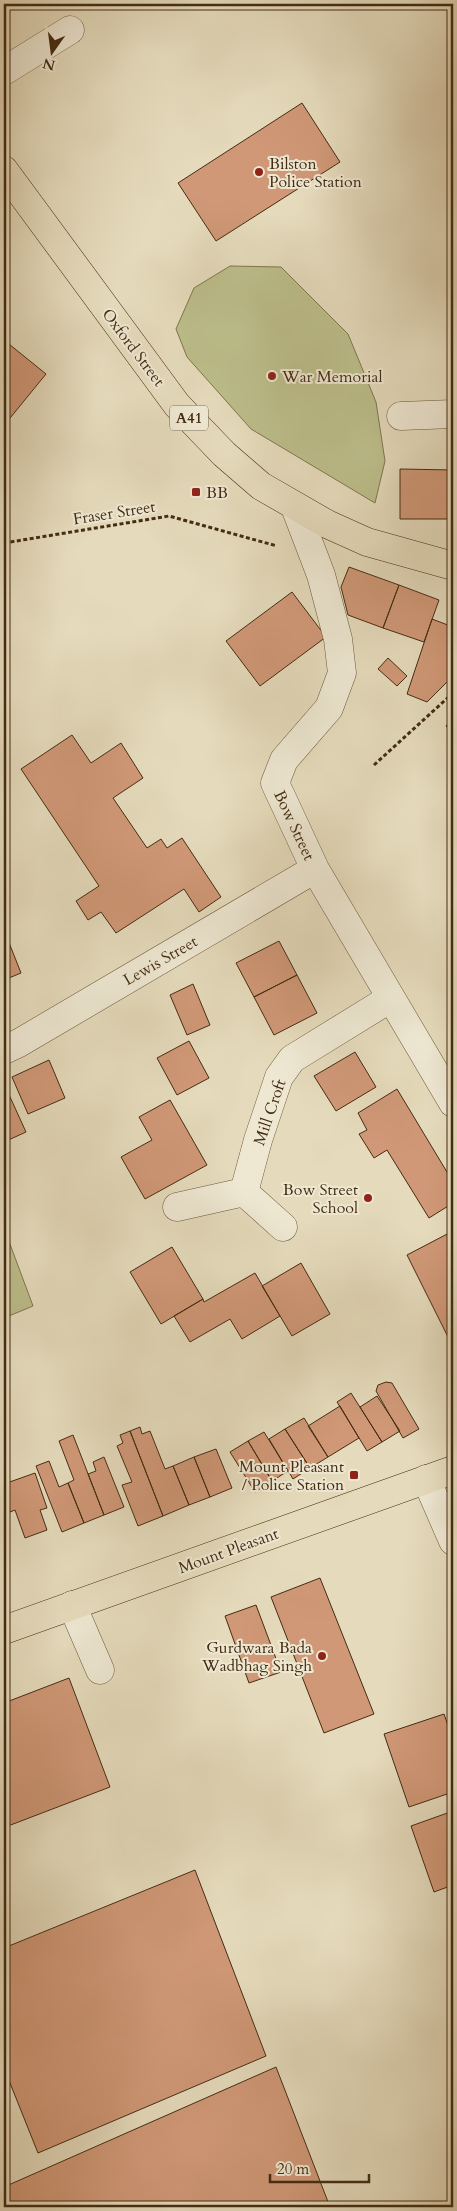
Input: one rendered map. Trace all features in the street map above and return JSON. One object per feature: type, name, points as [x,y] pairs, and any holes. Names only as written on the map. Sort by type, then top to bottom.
[{"type":"main road","name":"Oxford Street","points":[[4,170],[177,405],[224,454],[261,486],[295,507],[367,542],[453,566]]},
{"type":"main road","name":"Mount Pleasant","points":[[4,1630],[453,1470]]},
{"type":"street","points":[[4,71],[70,30]]},
{"type":"street","points":[[401,416],[453,414]]},
{"type":"street","name":"Bow Street","points":[[295,507],[314,556],[338,639],[342,673],[329,708],[284,760],[275,783],[316,869],[453,1103]]},
{"type":"street","name":"Lewis Street","points":[[4,1050],[316,869]]},
{"type":"street","name":"Mill Croft","points":[[244,1192],[258,1140],[279,1077],[292,1059],[391,998]]},
{"type":"street","points":[[177,1207],[244,1192],[283,1227]]},
{"type":"street","points":[[426,1479],[453,1541]]},
{"type":"street","points":[[72,1605],[100,1670]]},
{"type":"path","name":"Fraser Street","points":[[4,543],[169,516],[314,556]]},
{"type":"path","points":[[374,765],[453,693]]},
{"type":"green space","points":[[230,266],[281,267],[348,334],[376,402],[385,461],[375,503],[251,429],[187,357],[176,329],[194,288]]},
{"type":"green space","points":[[4,1228],[33,1306],[4,1318]]},
{"type":"building","name":"Bilston Police Station","points":[[302,103],[340,162],[216,241],[178,183]]},
{"type":"building","points":[[4,340],[46,374],[6,423],[4,421]]},
{"type":"building","points":[[400,469],[453,470],[453,519],[400,519]]},
{"type":"building","points":[[349,567],[399,585],[383,628],[348,615],[341,587]]},
{"type":"building","points":[[399,585],[439,600],[424,642],[383,628]]},
{"type":"building","points":[[292,592],[326,637],[260,686],[226,641]]},
{"type":"building","points":[[432,619],[453,627],[453,676],[427,702],[407,694]]},
{"type":"building","points":[[388,658],[407,676],[397,686],[378,669]]},
{"type":"building","points":[[453,718],[453,734],[446,726]]},
{"type":"building","points":[[72,735],[91,763],[121,743],[143,778],[113,798],[147,848],[161,839],[167,848],[182,838],[221,897],[199,912],[184,889],[116,933],[101,912],[88,920],[76,901],[99,886],[21,769]]},
{"type":"building","points":[[4,930],[21,973],[4,980]]},
{"type":"building","points":[[279,941],[297,975],[254,997],[236,963]]},
{"type":"building","points":[[297,975],[317,1013],[274,1035],[254,997]]},
{"type":"building","points":[[193,984],[210,1025],[187,1035],[170,995]]},
{"type":"building","points":[[189,1041],[209,1078],[177,1095],[157,1058]]},
{"type":"building","points":[[355,1052],[376,1087],[336,1111],[314,1076]]},
{"type":"building","points":[[49,1060],[65,1098],[28,1114],[12,1077]]},
{"type":"building","points":[[4,1086],[26,1132],[4,1142]]},
{"type":"building","points":[[397,1089],[453,1182],[453,1203],[429,1218],[387,1150],[374,1158],[359,1134],[367,1130],[358,1113]]},
{"type":"building","points":[[170,1100],[207,1165],[145,1199],[121,1157],[152,1140],[139,1117]]},
{"type":"building","points":[[453,1231],[453,1342],[451,1343],[407,1255]]},
{"type":"building","points":[[172,1247],[203,1299],[161,1324],[130,1272]]},
{"type":"building","points":[[301,1263],[330,1314],[292,1336],[262,1286]]},
{"type":"building","points":[[255,1273],[280,1316],[242,1339],[230,1319],[190,1342],[174,1316],[203,1299],[204,1302]]},
{"type":"building","points":[[386,1382],[392,1383],[419,1429],[403,1438],[376,1391],[378,1385]]},
{"type":"building","points":[[351,1393],[382,1442],[367,1451],[337,1402]]},
{"type":"building","points":[[377,1396],[400,1431],[382,1442],[360,1407]]},
{"type":"building","points":[[340,1406],[359,1438],[328,1457],[308,1426]]},
{"type":"building","points":[[304,1418],[328,1457],[310,1468],[285,1429]]},
{"type":"building","points":[[140,1427],[142,1434],[150,1431],[165,1469],[173,1466],[189,1505],[163,1516],[130,1431]]},
{"type":"building","points":[[285,1429],[310,1468],[293,1479],[269,1439]]},
{"type":"building","points":[[130,1431],[163,1516],[138,1526],[122,1485],[132,1482],[117,1446],[123,1443],[120,1435]]},
{"type":"building","points":[[264,1432],[288,1471],[272,1481],[248,1441]]},
{"type":"building","points":[[73,1435],[104,1515],[84,1523],[68,1483],[74,1480],[59,1441]]},
{"type":"building","points":[[248,1441],[272,1481],[255,1492],[230,1452]]},
{"type":"building","points":[[216,1449],[232,1488],[210,1497],[194,1457]]},
{"type":"building","points":[[104,1457],[124,1507],[104,1515],[88,1474],[96,1471],[93,1462]]},
{"type":"building","points":[[194,1457],[210,1497],[189,1505],[173,1466]]},
{"type":"building","points":[[49,1461],[59,1487],[68,1483],[84,1523],[62,1532],[36,1466]]},
{"type":"building","points":[[35,1473],[47,1508],[40,1510],[47,1530],[25,1538],[15,1510],[10,1512],[4,1493],[4,1484]]},
{"type":"building","name":"Gurdwara Bada Wadbhag Singh","points":[[320,1578],[374,1714],[324,1733],[271,1597]]},
{"type":"building","points":[[256,1605],[281,1672],[249,1683],[225,1616]]},
{"type":"building","points":[[69,1678],[110,1787],[8,1826],[4,1816],[4,1703]]},
{"type":"building","points":[[444,1714],[453,1740],[453,1792],[409,1807],[384,1734]]},
{"type":"building","points":[[453,1811],[453,1885],[434,1892],[411,1826]]},
{"type":"building","points":[[195,1870],[266,2056],[38,2153],[4,2068],[4,1948]]},
{"type":"building","points":[[276,2067],[330,2207],[10,2207],[4,2187]]},
{"type":"place","name":"Bilston Police Station","points":[[259,172]]},
{"type":"place","name":"War Memorial","points":[[272,376]]},
{"type":"place","name":"BB","points":[[196,492]]},
{"type":"place","name":"Bow Street School","points":[[368,1198]]},
{"type":"place","name":"Mount Pleasant / Police Station","points":[[354,1475]]},
{"type":"place","name":"Gurdwara Bada Wadbhag Singh","points":[[322,1656]]}]
